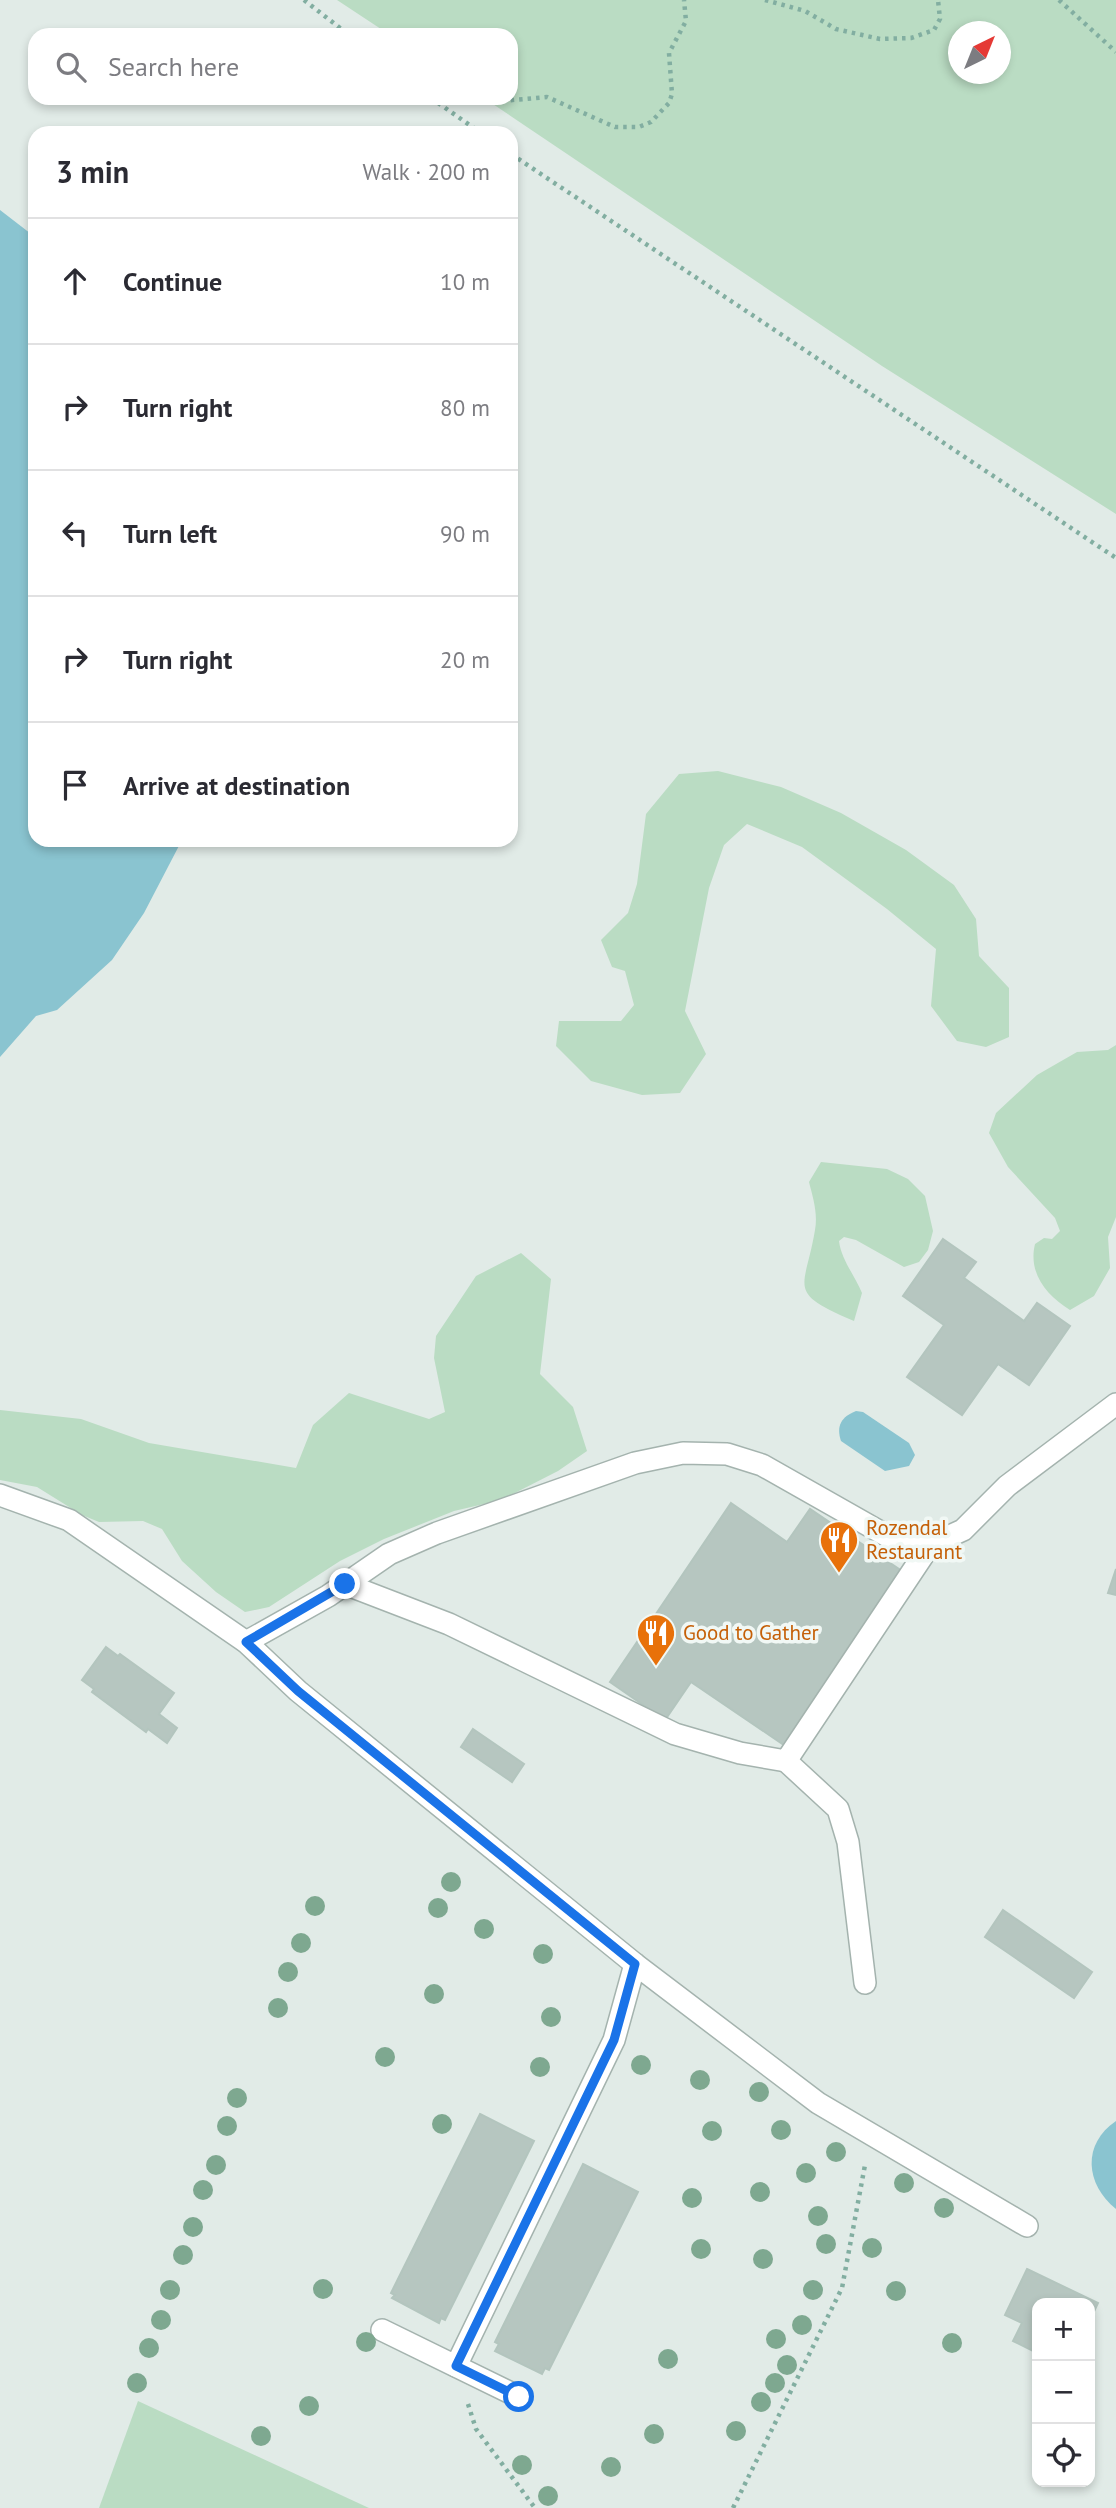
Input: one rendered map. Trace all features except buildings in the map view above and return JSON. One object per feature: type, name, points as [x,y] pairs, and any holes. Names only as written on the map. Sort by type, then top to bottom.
[{"type":"street","points":[[246,1642],[345,1584],[389,1554],[437,1533],[635,1463],[683,1453],[727,1454],[762,1465],[898,1542],[930,1545],[963,1530],[1007,1486],[1116,1404]]},
{"type":"street","points":[[0,1495],[69,1520],[246,1642],[308,1699],[635,1964],[818,2103],[1027,2226]]},
{"type":"street","points":[[786,1761],[930,1545]]},
{"type":"street","points":[[345,1584],[449,1625],[675,1734],[740,1753],[786,1761],[838,1809],[848,1842],[864,1983]]},
{"type":"street","points":[[456,2366],[614,2040],[635,1964]]},
{"type":"street","points":[[382,2330],[519,2397]]},
{"type":"path","points":[[303,0],[340,28]]},
{"type":"path","points":[[518,100],[547,97],[615,127],[639,127],[651,122],[669,103],[672,94],[674,82],[669,53],[686,21],[684,0]]},
{"type":"path","points":[[765,0],[805,12],[836,29],[880,39],[911,38],[934,30],[940,19],[938,0]]},
{"type":"path","points":[[1059,0],[1116,52]]},
{"type":"path","points":[[441,105],[471,126]]},
{"type":"path","points":[[518,159],[1116,558]]},
{"type":"path","points":[[733,2508],[842,2288],[870,2136]]},
{"type":"path","points":[[456,2366],[475,2429],[535,2508]]},
{"type":"green space","points":[[337,0],[1116,0],[1116,514],[882,366],[494,105],[518,105],[518,28],[379,28]]},
{"type":"green space","points":[[718,771],[781,787],[841,813],[906,850],[954,885],[976,919],[979,956],[1009,988],[1009,1037],[986,1047],[957,1041],[931,1006],[936,949],[887,909],[802,847],[747,824],[724,845],[709,888],[685,1011],[706,1054],[680,1093],[642,1095],[591,1081],[556,1046],[559,1021],[621,1021],[634,1005],[625,971],[612,967],[601,940],[628,913],[637,884],[646,814],[679,774]]},
{"type":"green space","points":[[1116,1045],[1116,1217],[1108,1237],[1110,1268],[1094,1296],[1070,1310],[1047,1290],[1034,1264],[1035,1244],[1044,1238],[1052,1239],[1060,1231],[1055,1218],[1008,1167],[989,1133],[996,1113],[1037,1075],[1077,1052],[1108,1050]]},
{"type":"green space","points":[[821,1162],[887,1169],[908,1179],[925,1196],[933,1231],[928,1250],[919,1262],[904,1267],[856,1240],[844,1237],[839,1241],[845,1261],[862,1293],[854,1321],[817,1303],[805,1287],[816,1224],[809,1182]]},
{"type":"green space","points":[[521,1253],[551,1279],[540,1374],[573,1407],[587,1451],[558,1471],[501,1500],[454,1511],[384,1539],[340,1561],[269,1607],[245,1612],[216,1592],[182,1561],[162,1529],[143,1521],[99,1522],[82,1515],[37,1487],[0,1480],[0,1410],[81,1419],[149,1443],[296,1468],[313,1425],[349,1393],[429,1419],[445,1412],[434,1358],[436,1336],[476,1276]]},
{"type":"green space","points":[[138,2401],[369,2508],[99,2508]]},
{"type":"water","points":[[0,210],[28,232],[28,847],[178,847],[144,913],[112,960],[57,1010],[36,1016],[0,1057]]},
{"type":"water","points":[[856,1411],[863,1412],[909,1443],[915,1455],[909,1466],[885,1471],[841,1441],[841,1423]]},
{"type":"water","points":[[1116,2121],[1116,2209],[1098,2188],[1092,2164],[1097,2141]]},
{"type":"place","name":"Rozendal Restaurant","points":[[839,1574]]},
{"type":"place","name":"Good to Gather","points":[[656,1667]]},
{"type":"route","points":[[345,1584],[246,1642],[298,1691],[635,1964],[614,2040],[456,2366],[519,2397]]}]
